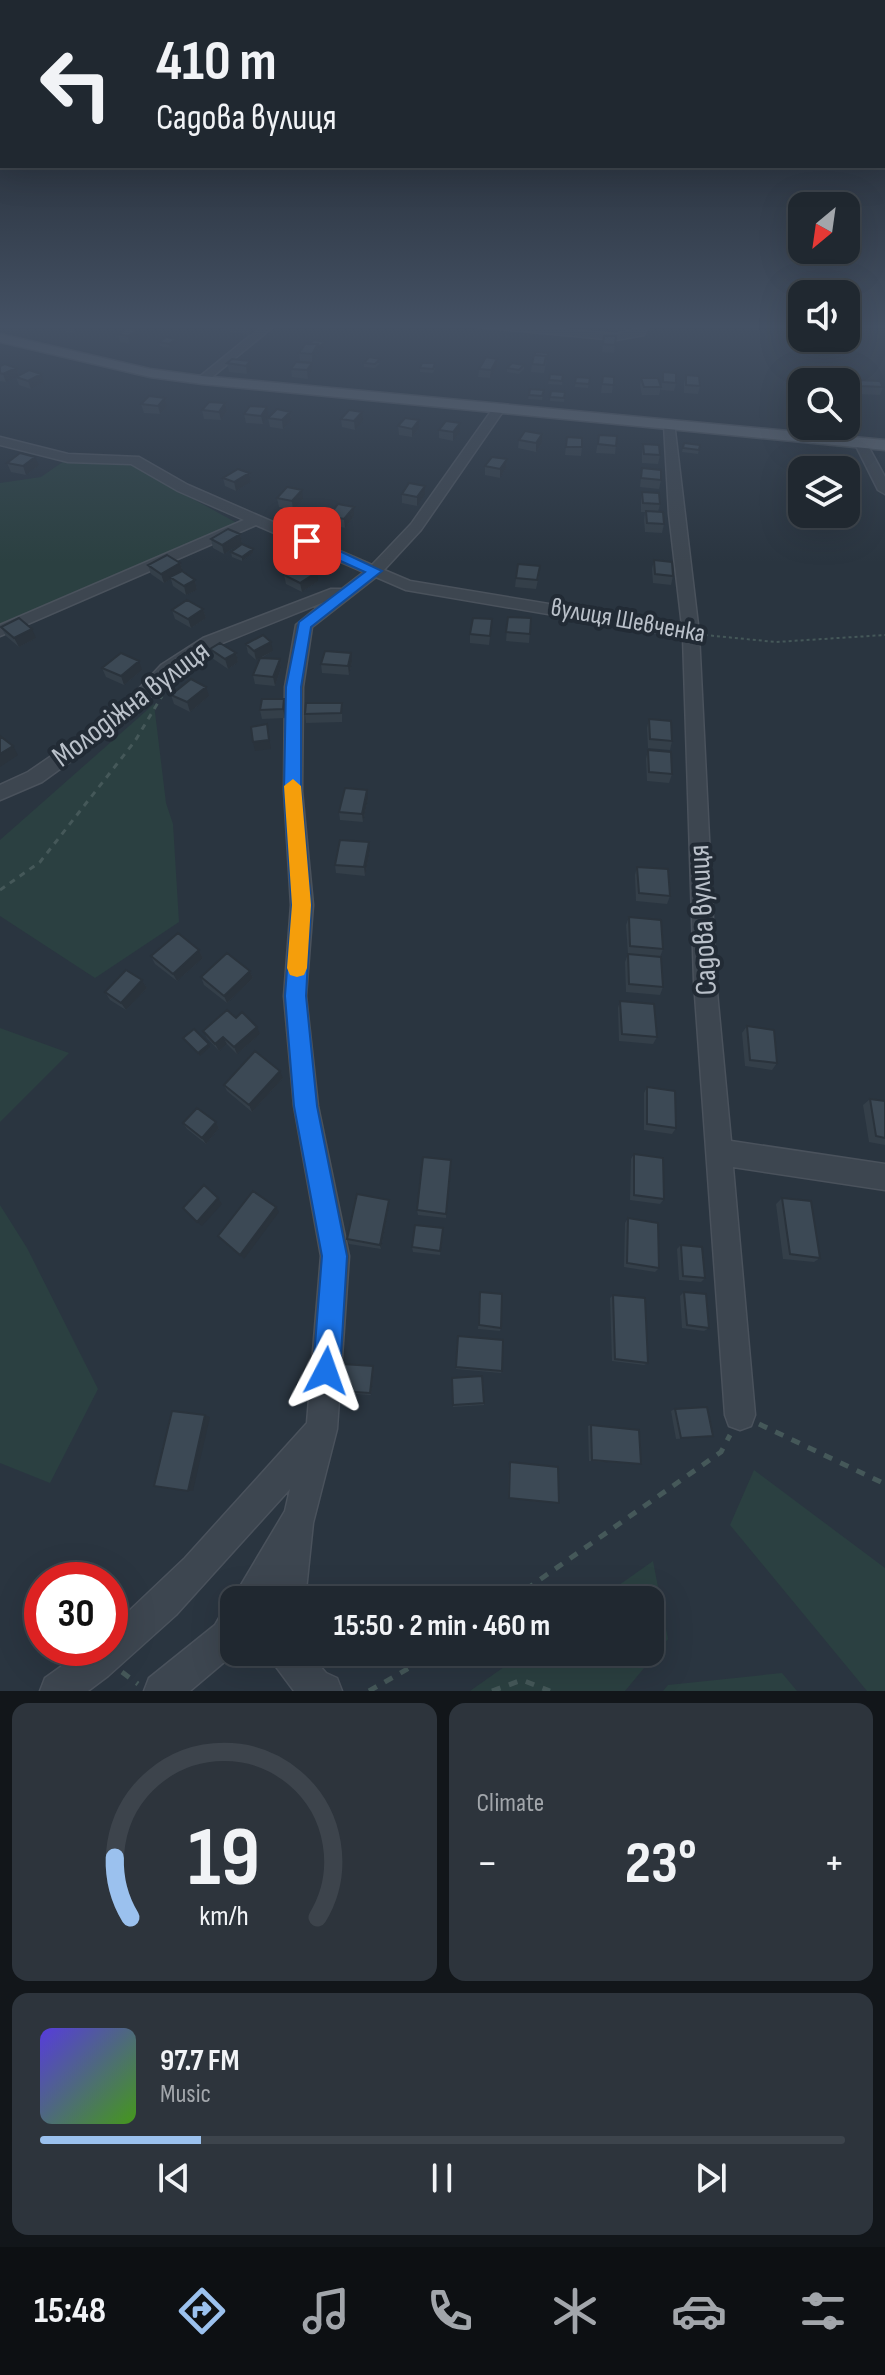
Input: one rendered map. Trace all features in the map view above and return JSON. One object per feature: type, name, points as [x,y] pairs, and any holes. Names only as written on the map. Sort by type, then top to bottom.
[{"type":"main road","points":[[448,405],[885,445]]},
{"type":"street","points":[[290,1586],[299,1518],[322,1429],[335,1256],[306,1106],[295,996],[302,905],[293,791],[294,687],[304,625],[375,571],[416,527],[498,410]]},
{"type":"street","name":"Садова вулиця","points":[[670,425],[676,514],[691,633],[705,981],[740,1415]]},
{"type":"street","points":[[0,441],[68,458],[134,460],[183,488],[375,571]]},
{"type":"street","points":[[860,442],[883,485]]},
{"type":"street","points":[[0,631],[258,519]]},
{"type":"street","name":"вулиця Шевченка","points":[[375,571],[406,585],[691,633]]},
{"type":"street","name":"Молодіжна вулиця","points":[[0,793],[35,777],[126,713],[160,676],[209,642],[355,586]]},
{"type":"street","points":[[282,612],[304,625]]},
{"type":"street","points":[[719,1152],[885,1177]]},
{"type":"street","points":[[128,1636],[206,1560],[322,1429]]},
{"type":"street","points":[[258,1586],[299,1518]]},
{"type":"street","points":[[162,1691],[220,1643]]},
{"type":"street","points":[[58,1691],[95,1666]]},
{"type":"street","points":[[297,1666],[313,1686],[324,1691]]},
{"type":"path","name":"вулиця Шевченка","points":[[691,633],[776,642],[885,635]]},
{"type":"path","points":[[0,890],[40,862],[135,741],[162,699],[160,676]]},
{"type":"path","points":[[531,1586],[721,1452],[740,1415],[885,1484]]},
{"type":"path","points":[[114,1666],[148,1691]]},
{"type":"path","points":[[369,1691],[413,1666]]},
{"type":"path","points":[[492,1691],[522,1680],[550,1691]]},
{"type":"green space","points":[[64,461],[131,465],[237,523],[0,627],[0,483],[41,477]]},
{"type":"green space","points":[[154,704],[166,803],[173,824],[179,922],[95,978],[0,916],[0,840]]},
{"type":"green space","points":[[0,1028],[69,1053],[0,1122]]},
{"type":"green space","points":[[0,1205],[27,1248],[98,1389],[50,1483],[0,1463]]},
{"type":"green space","points":[[754,1470],[885,1568],[885,1691],[867,1691],[730,1525]]},
{"type":"green space","points":[[653,1561],[658,1586],[618,1586]]},
{"type":"green space","points":[[664,1618],[668,1639],[664,1644]]},
{"type":"green space","points":[[505,1666],[646,1666],[625,1691],[470,1691]]},
{"type":"green space","points":[[782,1673],[797,1691],[663,1691],[668,1685]]},
{"type":"building","points":[[206,405],[224,405],[219,412],[202,410]]},
{"type":"building","points":[[250,406],[267,407],[261,416],[244,414]]},
{"type":"building","points":[[277,409],[290,412],[282,420],[268,418]]},
{"type":"building","points":[[349,410],[362,412],[354,421],[341,419]]},
{"type":"building","points":[[405,418],[419,420],[412,429],[398,426]]},
{"type":"building","points":[[446,421],[460,423],[453,432],[439,430]]},
{"type":"building","points":[[525,431],[542,434],[536,443],[519,440]]},
{"type":"building","points":[[599,435],[617,436],[616,446],[598,444]]},
{"type":"building","points":[[567,437],[582,438],[582,447],[566,447]]},
{"type":"building","points":[[684,443],[700,445],[699,450],[683,448]]},
{"type":"building","points":[[643,444],[659,445],[660,455],[644,454]]},
{"type":"building","points":[[20,453],[35,457],[23,466],[7,463]]},
{"type":"building","points":[[492,457],[507,459],[500,469],[485,466]]},
{"type":"building","points":[[642,468],[661,470],[661,480],[641,478]]},
{"type":"building","points":[[238,469],[249,473],[234,482],[223,478]]},
{"type":"building","points":[[409,483],[425,486],[417,497],[402,494]]},
{"type":"building","points":[[287,487],[302,490],[292,501],[277,498]]},
{"type":"building","points":[[642,492],[659,493],[660,504],[643,503]]},
{"type":"building","points":[[338,504],[354,507],[344,519],[329,516]]},
{"type":"building","points":[[646,511],[663,512],[664,524],[647,523]]},
{"type":"building","points":[[228,529],[240,534],[222,545],[211,539]]},
{"type":"building","points":[[242,544],[253,549],[242,557],[231,552]]},
{"type":"building","points":[[167,555],[180,563],[161,574],[148,565]]},
{"type":"building","points":[[654,560],[672,562],[673,576],[655,574]]},
{"type":"building","points":[[301,564],[317,572],[300,583],[284,575]]},
{"type":"building","points":[[518,564],[540,566],[537,580],[516,578]]},
{"type":"building","points":[[182,571],[195,580],[184,586],[170,577]]},
{"type":"building","points":[[187,600],[203,609],[188,619],[172,610]]},
{"type":"building","points":[[508,617],[531,618],[530,634],[506,632]]},
{"type":"building","points":[[19,618],[32,629],[14,638],[1,627]]},
{"type":"building","points":[[473,618],[492,619],[490,636],[470,634]]},
{"type":"building","points":[[263,635],[271,642],[254,651],[246,644]]},
{"type":"building","points":[[220,643],[236,653],[225,659],[210,649]]},
{"type":"building","points":[[325,651],[351,653],[348,666],[321,664]]},
{"type":"building","points":[[121,653],[139,661],[121,676],[102,668]]},
{"type":"building","points":[[260,658],[280,659],[273,677],[253,675]]},
{"type":"building","points":[[191,679],[206,687],[187,702],[171,695]]},
{"type":"building","points":[[262,699],[284,699],[283,709],[260,710]]},
{"type":"building","points":[[306,703],[342,703],[341,713],[305,714]]},
{"type":"building","points":[[649,719],[671,721],[672,741],[650,739]]},
{"type":"building","points":[[267,724],[269,740],[253,742],[251,727]]},
{"type":"building","points":[[0,736],[13,746],[0,754]]},
{"type":"building","points":[[648,750],[671,752],[672,774],[649,772]]},
{"type":"building","points":[[345,788],[367,790],[362,814],[339,812]]},
{"type":"building","points":[[340,840],[369,842],[364,867],[335,865]]},
{"type":"building","points":[[637,867],[668,869],[670,896],[639,893]]},
{"type":"building","points":[[629,917],[661,920],[663,949],[630,946]]},
{"type":"building","points":[[178,933],[199,950],[173,974],[151,956]]},
{"type":"building","points":[[227,953],[250,971],[224,996],[201,977]]},
{"type":"building","points":[[628,954],[661,957],[663,987],[629,984]]},
{"type":"building","points":[[126,970],[142,980],[121,1003],[105,992]]},
{"type":"building","points":[[620,1001],[654,1004],[657,1037],[622,1034]]},
{"type":"building","points":[[227,1010],[236,1018],[242,1012],[257,1027],[234,1047],[223,1037],[215,1044],[203,1031]]},
{"type":"building","points":[[747,1026],[774,1030],[777,1063],[750,1060]]},
{"type":"building","points":[[194,1029],[209,1044],[198,1053],[183,1038]]},
{"type":"building","points":[[255,1051],[280,1071],[249,1105],[224,1085]]},
{"type":"building","points":[[647,1087],[675,1091],[676,1128],[647,1124]]},
{"type":"building","points":[[870,1099],[885,1101],[885,1138],[876,1136]]},
{"type":"building","points":[[197,1108],[216,1122],[202,1138],[183,1123]]},
{"type":"building","points":[[634,1154],[663,1158],[664,1199],[634,1195]]},
{"type":"building","points":[[423,1157],[451,1160],[446,1214],[417,1210]]},
{"type":"building","points":[[204,1185],[218,1198],[197,1222],[183,1208]]},
{"type":"building","points":[[253,1191],[276,1207],[240,1255],[218,1236]]},
{"type":"building","points":[[357,1194],[389,1200],[380,1245],[347,1239]]},
{"type":"building","points":[[782,1198],[811,1201],[820,1258],[790,1254]]},
{"type":"building","points":[[628,1218],[658,1223],[659,1268],[627,1263]]},
{"type":"building","points":[[415,1225],[443,1228],[440,1251],[412,1247]]},
{"type":"building","points":[[681,1245],[702,1247],[705,1278],[683,1276]]},
{"type":"building","points":[[480,1292],[502,1294],[501,1328],[479,1325]]},
{"type":"building","points":[[684,1292],[706,1294],[709,1328],[687,1325]]},
{"type":"building","points":[[613,1295],[645,1298],[648,1363],[615,1359]]},
{"type":"building","points":[[458,1336],[503,1340],[502,1371],[456,1367]]},
{"type":"building","points":[[342,1364],[373,1366],[370,1393],[339,1391]]},
{"type":"building","points":[[482,1376],[484,1403],[453,1405],[452,1378]]},
{"type":"building","points":[[707,1407],[713,1436],[681,1438],[675,1409]]},
{"type":"building","points":[[172,1411],[205,1415],[188,1491],[154,1486]]},
{"type":"building","points":[[591,1425],[639,1430],[641,1464],[592,1460]]},
{"type":"building","points":[[510,1462],[558,1467],[559,1503],[509,1498]]},
{"type":"slow traffic","points":[[293,786],[302,905],[297,968]]},
{"type":"route","points":[[307,541],[375,571],[304,625],[294,687],[293,791],[302,905],[295,996],[306,1106],[335,1256],[326,1371]]}]
